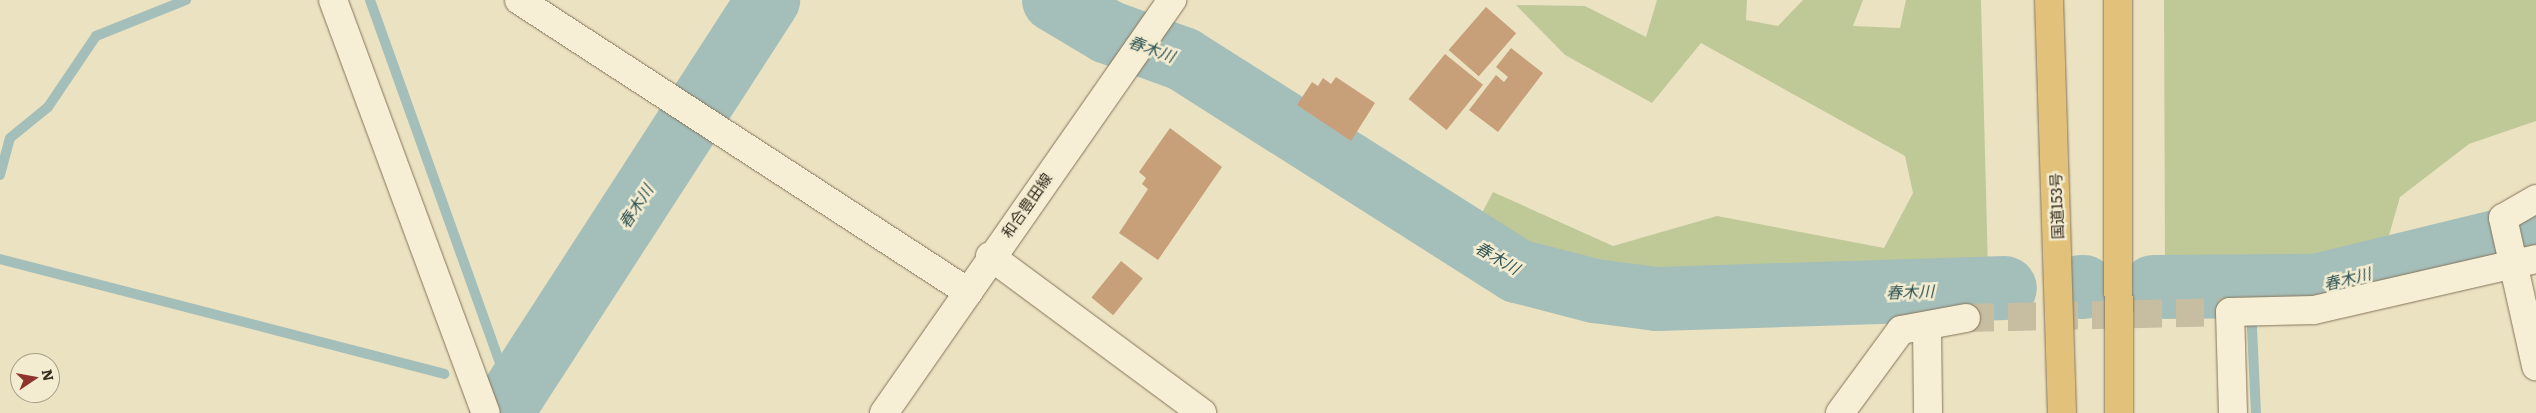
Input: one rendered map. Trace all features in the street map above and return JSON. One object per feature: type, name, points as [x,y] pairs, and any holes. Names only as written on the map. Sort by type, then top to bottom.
[{"type":"highway","name":"国道153号","points":[[2049,0],[2062,413]]},
{"type":"highway","points":[[2118,0],[2119,413]]},
{"type":"street","points":[[333,0],[484,405]]},
{"type":"street","points":[[520,0],[968,292]]},
{"type":"street","name":"和合豊田線","points":[[884,413],[968,292],[990,256],[1172,0]]},
{"type":"street","points":[[2536,199],[2503,218],[2525,262],[2536,366]]},
{"type":"street","points":[[990,256],[1202,413]]},
{"type":"street","points":[[2233,413],[2230,312],[2314,310],[2525,262]]},
{"type":"street","points":[[1840,413],[1901,330],[1927,327],[1966,318]]},
{"type":"street","points":[[1927,327],[1928,413]]},
{"type":"green space","points":[[1657,0],[1747,0],[1746,20],[1778,26],[1803,0],[1863,0],[1853,26],[1900,28],[1906,0],[1981,0],[1988,269],[1653,289],[1521,262],[1474,228],[1493,192],[1613,246],[1717,216],[1884,248],[1913,193],[1905,156],[1701,43],[1652,103],[1565,55],[1516,5],[1585,6],[1646,37]]},
{"type":"green space","points":[[2164,0],[2536,0],[2536,121],[2469,144],[2400,197],[2386,246],[2165,273]]},
{"type":"building","points":[[1486,7],[1516,33],[1479,76],[1449,50]]},
{"type":"building","points":[[1511,48],[1543,73],[1498,132],[1469,110],[1496,75],[1504,82],[1508,77],[1496,67]]},
{"type":"building","points":[[1445,54],[1483,85],[1447,130],[1408,99]]},
{"type":"building","points":[[1336,77],[1375,103],[1351,141],[1297,105],[1312,82],[1318,86],[1323,78],[1331,84]]},
{"type":"building","points":[[1170,128],[1222,167],[1158,260],[1119,233],[1148,189],[1142,184],[1146,178],[1139,172]]},
{"type":"building","points":[[1121,261],[1143,279],[1113,315],[1091,298]]},
{"type":"waterway","points":[[0,175],[10,138],[48,107],[96,36],[186,0]]},
{"type":"waterway","points":[[370,0],[518,413]]},
{"type":"waterway","name":"春木川","points":[[501,413],[768,0]]},
{"type":"waterway","name":"春木川","points":[[1054,0],[1108,32],[1183,59],[1517,271],[1595,291],[1657,299],[2005,288]]},
{"type":"waterway","name":"春木川","points":[[2153,287],[2315,286],[2536,232]]},
{"type":"waterway","points":[[0,259],[444,374]]},
{"type":"waterway","points":[[2250,286],[2256,413]]},
{"type":"tunnel","points":[[1966,318],[2230,312]]}]
